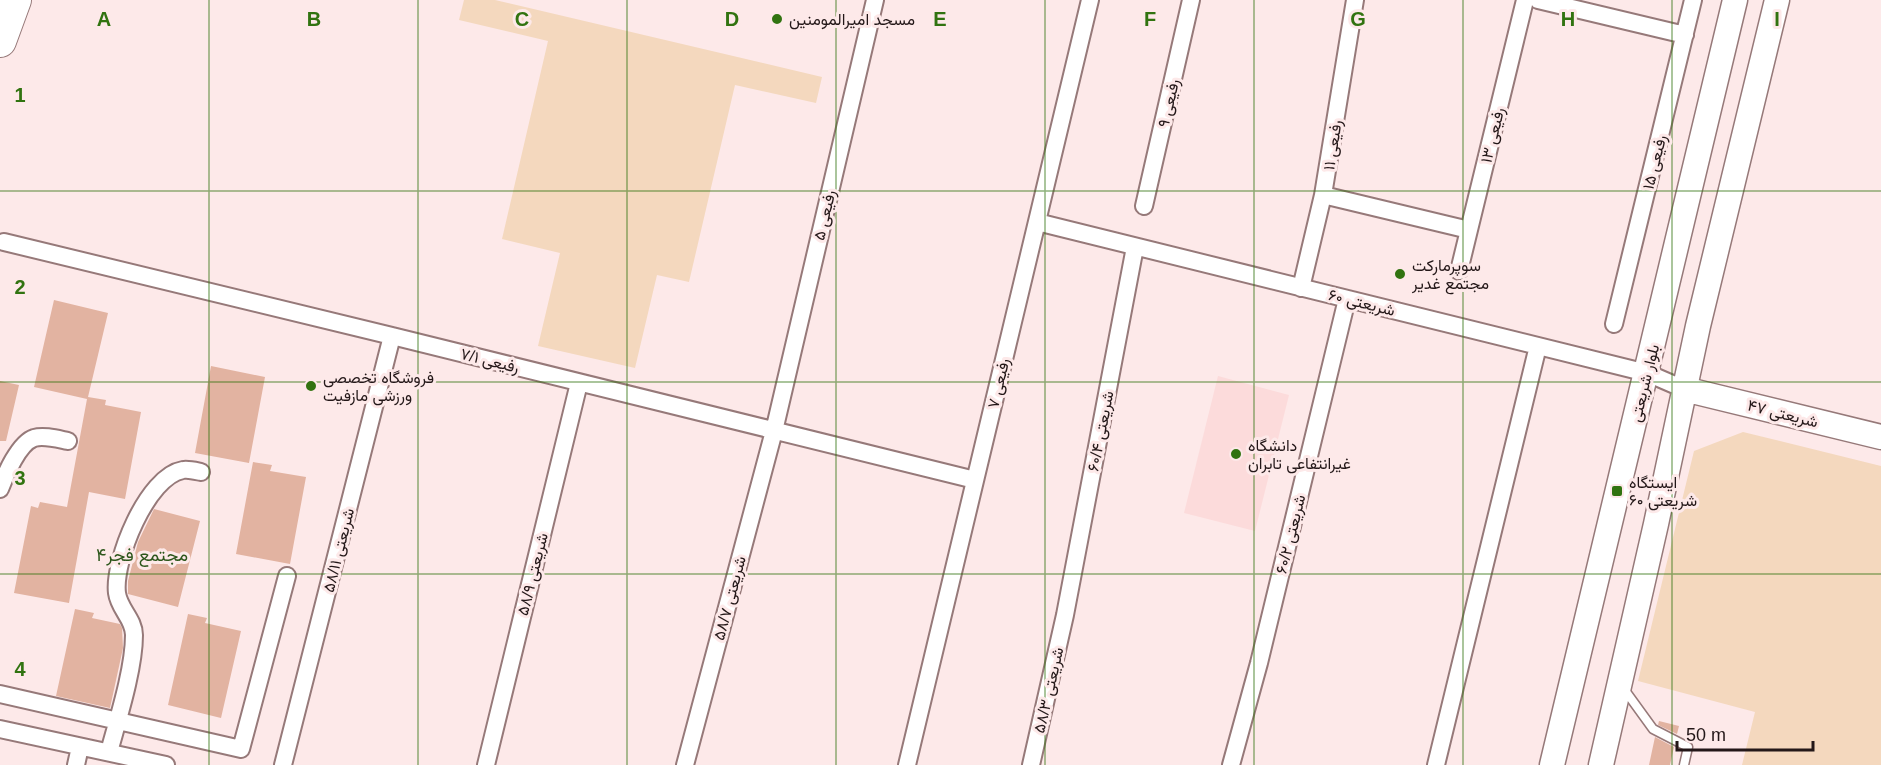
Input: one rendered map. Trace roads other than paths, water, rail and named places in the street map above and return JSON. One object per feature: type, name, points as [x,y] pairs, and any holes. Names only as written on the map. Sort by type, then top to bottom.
[{"type":"highway","points":[[0,41],[15,0]]},
{"type":"main road","name":"بلوار شریعتی","points":[[1552,765],[1735,0]]},
{"type":"main road","points":[[1601,765],[1684,389],[1777,0]]},
{"type":"main road","name":"شریعتی ۴۷","points":[[1684,389],[1881,437]]},
{"type":"street","name":"رفیعی ۵","points":[[774,431],[875,0]]},
{"type":"street","name":"رفیعی ۷","points":[[907,765],[1090,0]]},
{"type":"street","name":"رفیعی ۹","points":[[1144,206],[1191,0]]},
{"type":"street","name":"رفیعی ۱۱","points":[[1301,288],[1323,195],[1355,0]]},
{"type":"street","name":"رفیعی ۱۳","points":[[1459,271],[1525,0]]},
{"type":"street","points":[[1538,0],[1685,35]]},
{"type":"street","name":"رفیعی ۱۵","points":[[1614,324],[1693,0]]},
{"type":"street","points":[[1323,195],[1469,230]]},
{"type":"street","name":"شریعتی ۶۰","points":[[1037,222],[1647,374],[1684,389]]},
{"type":"street","name":"رفیعی ۷/۱","points":[[4,242],[975,480]]},
{"type":"street","name":"شریعتی ۶۰/۴","points":[[1065,615],[1135,247]]},
{"type":"street","name":"شریعتی ۶۰/۲","points":[[1231,765],[1259,663],[1347,299]]},
{"type":"street","name":"شریعتی ۵۸/۱۱","points":[[283,765],[392,336]]},
{"type":"street","points":[[1436,765],[1538,346]]},
{"type":"street","name":"شریعتی ۵۸/۹","points":[[486,765],[579,383]]},
{"type":"street","name":"شریعتی ۵۸/۷","points":[[685,765],[774,431]]},
{"type":"street","points":[[0,489],[4,476],[20,450],[34,438],[68,441]]},
{"type":"street","points":[[109,752],[127,681],[134,635],[132,623],[123,610],[117,594],[118,572],[125,545],[138,514],[158,484],[182,470],[201,472]]},
{"type":"street","points":[[0,694],[241,749],[287,576]]},
{"type":"street","name":"شریعتی ۵۸/۳","points":[[1031,765],[1065,615]]},
{"type":"street","points":[[0,729],[166,765]]},
{"type":"street","points":[[76,765],[80,747]]},
{"type":"lane","points":[[1619,683],[1653,729],[1688,747],[1684,765]]},
{"type":"place","name":"مسجد امیرالمومنین","points":[[777,19]]},
{"type":"place","name":"سوپرمارکت مجتمع غدیر","points":[[1400,274]]},
{"type":"place","name":"فروشگاه تخصصی ورزشی مازفیت","points":[[311,386]]},
{"type":"place","name":"دانشگاه غیرانتفاعی تابران","points":[[1236,454]]},
{"type":"place","name":"ایستگاه شریعتی ۶۰","points":[[1617,491]]},
{"type":"district","name":"مجتمع فجر۴","points":[[142,555]]}]
